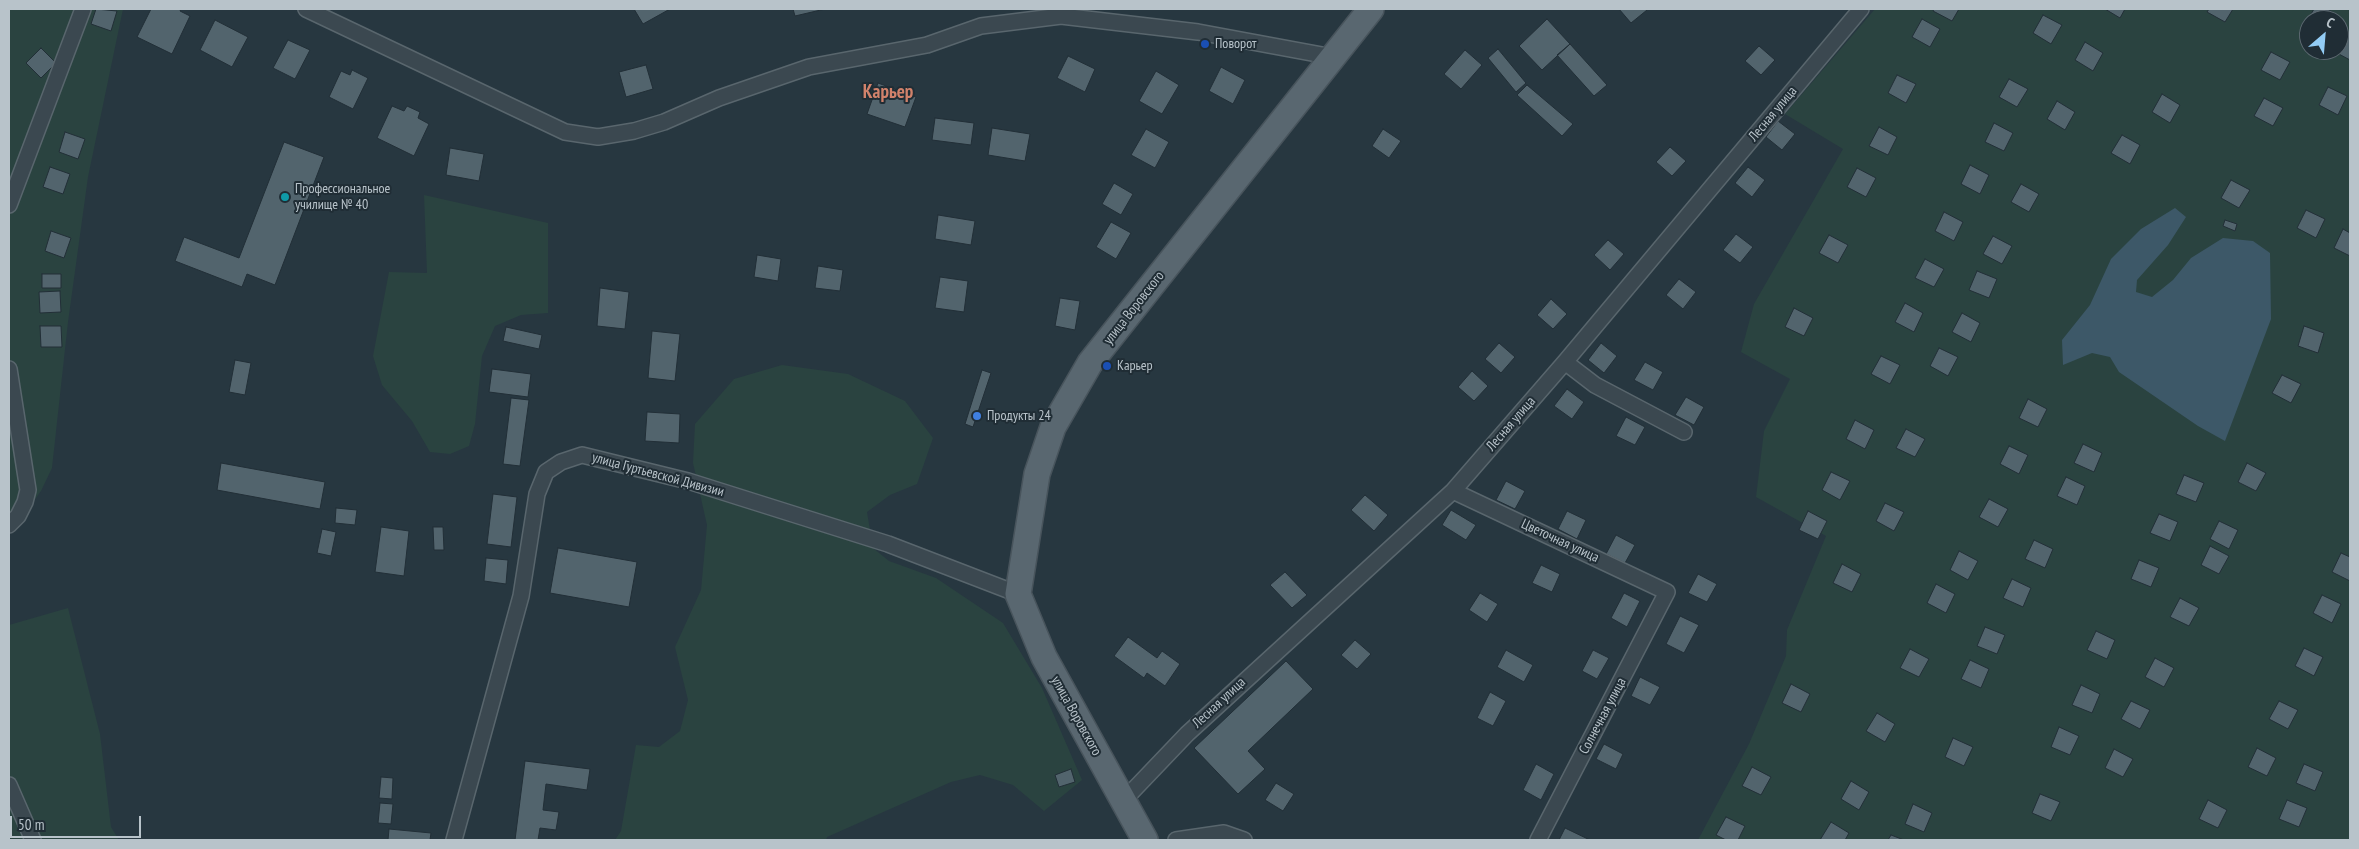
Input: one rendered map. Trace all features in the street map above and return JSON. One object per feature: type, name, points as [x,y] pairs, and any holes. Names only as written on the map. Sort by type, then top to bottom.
[{"type":"main road","name":"улица Воровского","points":[[1145,840],[1044,658],[1018,594],[1037,474],[1053,427],[1090,363],[1371,9]]},
{"type":"street","points":[[9,205],[83,9]]},
{"type":"street","points":[[306,9],[565,132],[598,137],[634,131],[664,122],[719,98],[809,67],[927,45],[981,26],[1061,16],[1198,32],[1334,56]]},
{"type":"street","name":"Лесная улица","points":[[1123,801],[1193,728],[1453,491],[1565,362],[1861,9]]},
{"type":"street","points":[[1565,362],[1595,385],[1684,432]]},
{"type":"street","points":[[9,369],[28,490],[25,502],[18,516],[9,525]]},
{"type":"street","name":"улица Гуртьевской Дивизии","points":[[454,840],[521,596],[537,494],[546,472],[561,462],[582,455],[688,481],[888,544],[1018,594]]},
{"type":"street","name":"Цветочная улица","points":[[1453,491],[1667,592]]},
{"type":"street","name":"Солнечная улица","points":[[1538,840],[1667,592]]},
{"type":"street","points":[[9,785],[33,840]]},
{"type":"street","points":[[1176,840],[1224,833],[1244,840]]},
{"type":"green space","points":[[9,9],[123,9],[88,177],[68,322],[52,468],[41,491],[23,516],[9,530]]},
{"type":"green space","points":[[1875,9],[2350,9],[2350,840],[1698,840],[1749,744],[1786,656],[1787,630],[1826,536],[1756,497],[1764,431],[1790,379],[1741,352],[1754,304],[1843,149],[1785,114]]},
{"type":"green space","points":[[424,195],[548,223],[548,313],[521,315],[495,326],[482,356],[475,424],[469,446],[450,454],[430,452],[412,421],[382,385],[373,356],[389,272],[427,273]]},
{"type":"green space","points":[[782,365],[848,374],[905,401],[933,438],[917,484],[890,495],[867,512],[873,548],[889,561],[936,578],[1003,623],[1042,688],[1082,780],[1044,811],[1013,785],[980,775],[951,782],[827,837],[826,840],[615,840],[621,831],[636,745],[659,747],[680,731],[688,700],[675,647],[701,590],[707,525],[693,463],[695,424],[734,379]]},
{"type":"green space","points":[[68,608],[100,734],[111,827],[119,840],[9,840],[9,625]]},
{"type":"water","points":[[2175,208],[2186,217],[2168,245],[2137,280],[2136,292],[2152,297],[2173,280],[2191,258],[2223,238],[2253,241],[2270,253],[2271,319],[2225,441],[2198,426],[2119,372],[2110,357],[2092,353],[2063,365],[2062,340],[2090,305],[2111,259],[2141,229]]},
{"type":"building","points":[[96,9],[117,11],[111,31],[91,24]]},
{"type":"building","points":[[151,9],[181,9],[180,11],[190,16],[172,54],[137,37]]},
{"type":"building","points":[[634,9],[670,9],[643,24]]},
{"type":"building","points":[[793,9],[825,9],[795,16]]},
{"type":"building","points":[[1619,9],[1646,9],[1647,10],[1631,23]]},
{"type":"building","points":[[1934,9],[1959,9],[1952,21],[1933,11]]},
{"type":"building","points":[[2105,9],[2125,9],[2120,18]]},
{"type":"building","points":[[2209,9],[2233,9],[2225,22],[2207,12]]},
{"type":"building","points":[[2043,15],[2062,25],[2051,44],[2033,33]]},
{"type":"building","points":[[1547,19],[1570,44],[1542,70],[1519,46]]},
{"type":"building","points":[[1922,19],[1940,29],[1930,47],[1912,37]]},
{"type":"building","points":[[215,20],[248,37],[232,67],[200,50]]},
{"type":"building","points":[[2349,36],[2350,37],[2349,59]]},
{"type":"building","points":[[288,40],[310,50],[295,79],[273,68]]},
{"type":"building","points":[[2085,42],[2103,53],[2093,71],[2075,60]]},
{"type":"building","points":[[1570,44],[1607,85],[1594,96],[1557,55]]},
{"type":"building","points":[[1759,46],[1775,60],[1761,75],[1745,61]]},
{"type":"building","points":[[41,48],[56,63],[41,78],[26,63]]},
{"type":"building","points":[[1498,49],[1526,83],[1516,92],[1488,58]]},
{"type":"building","points":[[1465,50],[1482,65],[1461,89],[1444,74]]},
{"type":"building","points":[[2271,52],[2290,62],[2280,80],[2261,70]]},
{"type":"building","points":[[1068,56],[1095,69],[1085,92],[1057,78]]},
{"type":"building","points":[[646,65],[653,89],[626,97],[619,72]]},
{"type":"building","points":[[1221,67],[1245,80],[1233,104],[1209,91]]},
{"type":"building","points":[[352,70],[368,78],[353,109],[329,97],[341,71],[350,75]]},
{"type":"building","points":[[1156,71],[1179,85],[1162,114],[1139,101]]},
{"type":"building","points":[[1897,75],[1916,84],[1906,103],[1888,93]]},
{"type":"building","points":[[2009,79],[2028,89],[2017,107],[1999,97]]},
{"type":"building","points":[[878,83],[916,97],[905,127],[867,114]]},
{"type":"building","points":[[1527,85],[1573,124],[1562,136],[1517,95]]},
{"type":"building","points":[[2328,87],[2347,96],[2338,115],[2319,105]]},
{"type":"building","points":[[2162,94],[2180,105],[2170,123],[2152,112]]},
{"type":"building","points":[[2264,98],[2283,108],[2273,126],[2254,116]]},
{"type":"building","points":[[2057,101],[2075,112],[2065,130],[2047,119]]},
{"type":"building","points":[[392,106],[404,111],[407,106],[420,112],[418,118],[429,124],[414,156],[377,138]]},
{"type":"building","points":[[935,118],[974,123],[971,145],[932,140]]},
{"type":"building","points":[[1778,121],[1795,134],[1782,150],[1766,137]]},
{"type":"building","points":[[1994,123],[2013,133],[2004,151],[1985,142]]},
{"type":"building","points":[[1879,127],[1897,137],[1888,155],[1869,146]]},
{"type":"building","points":[[992,128],[1030,134],[1025,161],[988,155]]},
{"type":"building","points":[[1146,129],[1169,142],[1155,168],[1131,155]]},
{"type":"building","points":[[1383,129],[1401,141],[1389,158],[1372,146]]},
{"type":"building","points":[[65,132],[85,139],[78,159],[59,152]]},
{"type":"building","points":[[2122,135],[2140,145],[2130,164],[2111,153]]},
{"type":"building","name":"Профессиональное училище № 40","points":[[284,142],[324,157],[275,285],[247,274],[242,287],[175,261],[184,237],[239,258]]},
{"type":"building","points":[[1670,147],[1686,161],[1672,176],[1656,162]]},
{"type":"building","points":[[450,148],[484,154],[479,181],[446,175]]},
{"type":"building","points":[[1970,165],[1989,175],[1980,194],[1961,184]]},
{"type":"building","points":[[50,167],[70,174],[63,194],[43,187]]},
{"type":"building","points":[[1748,167],[1765,180],[1752,197],[1735,183]]},
{"type":"building","points":[[1857,168],[1876,178],[1866,197],[1847,187]]},
{"type":"building","points":[[2231,180],[2250,190],[2239,208],[2221,198]]},
{"type":"building","points":[[1114,183],[1133,194],[1121,215],[1102,204]]},
{"type":"building","points":[[2021,184],[2039,194],[2029,212],[2011,202]]},
{"type":"building","points":[[2306,210],[2325,219],[2316,238],[2297,228]]},
{"type":"building","points":[[1944,212],[1963,222],[1954,241],[1935,231]]},
{"type":"building","points":[[938,215],[975,221],[971,245],[935,239]]},
{"type":"building","points":[[2225,220],[2237,224],[2235,231],[2223,226]]},
{"type":"building","points":[[1111,222],[1131,233],[1116,259],[1096,247]]},
{"type":"building","points":[[2343,229],[2350,233],[2350,256],[2334,248]]},
{"type":"building","points":[[51,231],[71,238],[64,258],[45,251]]},
{"type":"building","points":[[1736,234],[1753,247],[1740,263],[1723,250]]},
{"type":"building","points":[[1829,235],[1848,245],[1838,263],[1819,253]]},
{"type":"building","points":[[1993,236],[2012,246],[2002,264],[1983,254]]},
{"type":"building","points":[[1608,240],[1624,254],[1610,270],[1594,255]]},
{"type":"building","points":[[757,255],[781,259],[778,281],[754,277]]},
{"type":"building","points":[[1925,259],[1944,269],[1934,287],[1915,278]]},
{"type":"building","points":[[818,266],[843,270],[840,291],[815,288]]},
{"type":"building","points":[[1977,271],[1997,279],[1989,298],[1969,290]]},
{"type":"building","points":[[42,274],[61,274],[61,288],[42,288]]},
{"type":"building","points":[[940,277],[968,281],[964,312],[935,308]]},
{"type":"building","points":[[1679,279],[1696,292],[1683,309],[1666,295]]},
{"type":"building","points":[[600,288],[629,292],[625,329],[597,326]]},
{"type":"building","points":[[60,291],[61,312],[40,313],[39,292]]},
{"type":"building","points":[[1060,298],[1080,301],[1075,330],[1055,326]]},
{"type":"building","points":[[1551,299],[1567,314],[1553,329],[1537,315]]},
{"type":"building","points":[[1905,303],[1923,313],[1914,332],[1895,322]]},
{"type":"building","points":[[1794,308],[1813,318],[1804,336],[1785,327]]},
{"type":"building","points":[[1962,313],[1980,323],[1971,342],[1952,332]]},
{"type":"building","points":[[40,326],[61,326],[62,347],[41,347]]},
{"type":"building","points":[[2304,326],[2324,333],[2318,353],[2298,346]]},
{"type":"building","points":[[506,327],[542,335],[539,349],[503,341]]},
{"type":"building","points":[[652,331],[680,334],[675,381],[648,378]]},
{"type":"building","points":[[1499,343],[1515,357],[1501,373],[1485,359]]},
{"type":"building","points":[[1601,343],[1617,356],[1604,373],[1588,360]]},
{"type":"building","points":[[1939,348],[1958,357],[1948,376],[1930,366]]},
{"type":"building","points":[[1881,356],[1900,365],[1890,384],[1871,374]]},
{"type":"building","points":[[235,360],[251,363],[245,395],[229,392]]},
{"type":"building","points":[[1645,362],[1663,372],[1653,390],[1634,380]]},
{"type":"building","points":[[492,369],[531,374],[528,397],[489,392]]},
{"type":"building","points":[[982,370],[991,373],[973,427],[965,424]]},
{"type":"building","points":[[1472,371],[1488,386],[1474,401],[1458,387]]},
{"type":"building","points":[[2282,375],[2301,384],[2291,403],[2272,393]]},
{"type":"building","points":[[1567,389],[1584,402],[1572,419],[1554,406]]},
{"type":"building","points":[[1686,397],[1704,407],[1694,425],[1675,415]]},
{"type":"building","points":[[511,398],[529,400],[520,466],[503,464]]},
{"type":"building","points":[[2028,399],[2047,409],[2038,427],[2019,418]]},
{"type":"building","points":[[647,412],[680,414],[679,443],[645,441]]},
{"type":"building","points":[[1626,417],[1645,427],[1635,445],[1616,436]]},
{"type":"building","points":[[1855,420],[1874,430],[1865,449],[1846,439]]},
{"type":"building","points":[[1906,429],[1925,439],[1915,457],[1896,448]]},
{"type":"building","points":[[2083,444],[2102,453],[2094,472],[2074,463]]},
{"type":"building","points":[[2009,446],[2028,455],[2019,474],[2000,464]]},
{"type":"building","points":[[221,463],[325,482],[320,509],[217,490]]},
{"type":"building","points":[[2247,463],[2266,473],[2256,491],[2238,482]]},
{"type":"building","points":[[1831,472],[1850,481],[1840,500],[1822,490]]},
{"type":"building","points":[[2184,475],[2204,483],[2196,502],[2176,494]]},
{"type":"building","points":[[2066,477],[2085,486],[2077,505],[2057,496]]},
{"type":"building","points":[[1506,481],[1525,491],[1515,509],[1496,500]]},
{"type":"building","points":[[493,494],[517,497],[511,547],[487,544]]},
{"type":"building","points":[[1365,495],[1388,515],[1374,531],[1351,510]]},
{"type":"building","points":[[1989,499],[2008,509],[1998,527],[1979,517]]},
{"type":"building","points":[[1885,503],[1904,512],[1894,531],[1876,521]]},
{"type":"building","points":[[336,508],[357,510],[355,525],[335,523]]},
{"type":"building","points":[[1451,510],[1476,525],[1466,540],[1442,525]]},
{"type":"building","points":[[1567,511],[1586,520],[1577,539],[1558,529]]},
{"type":"building","points":[[1808,511],[1827,521],[1818,539],[1799,530]]},
{"type":"building","points":[[2159,514],[2178,522],[2170,541],[2150,533]]},
{"type":"building","points":[[2219,521],[2238,530],[2229,549],[2210,539]]},
{"type":"building","points":[[381,527],[409,531],[404,576],[375,572]]},
{"type":"building","points":[[433,527],[443,527],[444,550],[434,550]]},
{"type":"building","points":[[322,529],[336,532],[331,556],[317,553]]},
{"type":"building","points":[[1616,535],[1635,545],[1625,563],[1606,554]]},
{"type":"building","points":[[2034,540],[2053,549],[2045,568],[2025,559]]},
{"type":"building","points":[[2210,546],[2229,556],[2219,574],[2201,565]]},
{"type":"building","points":[[558,548],[637,562],[629,607],[550,593]]},
{"type":"building","points":[[1959,551],[1978,561],[1968,580],[1950,570]]},
{"type":"building","points":[[2341,553],[2350,557],[2350,581],[2332,572]]},
{"type":"building","points":[[486,558],[508,560],[506,584],[484,581]]},
{"type":"building","points":[[2139,560],[2159,568],[2151,587],[2131,579]]},
{"type":"building","points":[[1842,564],[1861,574],[1852,592],[1833,583]]},
{"type":"building","points":[[1541,565],[1560,574],[1552,592],[1532,583]]},
{"type":"building","points":[[1285,572],[1307,595],[1292,608],[1270,585]]},
{"type":"building","points":[[1698,574],[1717,584],[1707,602],[1688,593]]},
{"type":"building","points":[[2012,579],[2031,588],[2023,607],[2003,598]]},
{"type":"building","points":[[1936,584],[1955,594],[1946,613],[1927,603]]},
{"type":"building","points":[[1480,593],[1498,604],[1487,622],[1469,610]]},
{"type":"building","points":[[1624,593],[1640,601],[1627,627],[1611,618]]},
{"type":"building","points":[[2322,595],[2341,604],[2332,623],[2313,613]]},
{"type":"building","points":[[2180,598],[2199,608],[2189,626],[2170,617]]},
{"type":"building","points":[[1680,616],[1699,625],[1684,653],[1666,644]]},
{"type":"building","points":[[1985,627],[2005,635],[1997,654],[1977,646]]},
{"type":"building","points":[[2096,631],[2115,640],[2107,659],[2087,650]]},
{"type":"building","points":[[1128,637],[1157,658],[1162,651],[1180,664],[1165,686],[1147,673],[1144,678],[1114,656]]},
{"type":"building","points":[[1355,640],[1371,654],[1357,669],[1341,655]]},
{"type":"building","points":[[2304,648],[2323,657],[2314,676],[2295,666]]},
{"type":"building","points":[[1910,649],[1929,659],[1919,677],[1900,668]]},
{"type":"building","points":[[1506,650],[1533,665],[1524,682],[1497,667]]},
{"type":"building","points":[[1593,650],[1609,658],[1597,679],[1582,671]]},
{"type":"building","points":[[2155,658],[2174,668],[2164,687],[2145,677]]},
{"type":"building","points":[[1970,660],[1989,669],[1981,688],[1961,679]]},
{"type":"building","points":[[1286,661],[1313,689],[1248,751],[1265,769],[1238,794],[1194,748]]},
{"type":"building","points":[[1640,677],[1660,687],[1650,705],[1631,696]]},
{"type":"building","points":[[1791,684],[1810,694],[1801,712],[1782,703]]},
{"type":"building","points":[[2081,685],[2100,694],[2092,713],[2072,705]]},
{"type":"building","points":[[1490,692],[1506,701],[1493,726],[1477,718]]},
{"type":"building","points":[[2131,701],[2150,710],[2140,729],[2121,719]]},
{"type":"building","points":[[2279,701],[2298,710],[2288,729],[2269,719]]},
{"type":"building","points":[[1877,713],[1895,724],[1885,742],[1866,731]]},
{"type":"building","points":[[2059,727],[2079,736],[2070,755],[2051,747]]},
{"type":"building","points":[[1953,738],[1973,747],[1964,766],[1945,757]]},
{"type":"building","points":[[1604,744],[1623,754],[1616,769],[1596,759]]},
{"type":"building","points":[[2257,748],[2276,758],[2267,776],[2248,767]]},
{"type":"building","points":[[2114,749],[2133,759],[2123,777],[2105,768]]},
{"type":"building","points":[[525,761],[590,769],[587,790],[546,784],[543,810],[559,812],[556,830],[540,828],[538,840],[515,840]]},
{"type":"building","points":[[1536,764],[1554,774],[1541,800],[1523,790]]},
{"type":"building","points":[[2304,764],[2323,772],[2315,791],[2296,783]]},
{"type":"building","points":[[1752,767],[1771,777],[1761,795],[1742,786]]},
{"type":"building","points":[[1071,769],[1075,782],[1059,787],[1055,775]]},
{"type":"building","points":[[381,777],[393,778],[392,799],[379,798]]},
{"type":"building","points":[[1851,781],[1869,792],[1859,810],[1841,799]]},
{"type":"building","points":[[1276,783],[1294,794],[1283,811],[1265,800]]},
{"type":"building","points":[[2040,794],[2060,802],[2051,821],[2032,813]]},
{"type":"building","points":[[2208,800],[2227,810],[2218,828],[2199,819]]},
{"type":"building","points":[[2287,800],[2307,808],[2299,827],[2279,819]]},
{"type":"building","points":[[380,803],[393,804],[391,824],[378,823]]},
{"type":"building","points":[[1913,804],[1932,813],[1924,832],[1905,824]]},
{"type":"building","points":[[1726,817],[1745,826],[1738,840],[1726,840],[1716,835]]},
{"type":"building","points":[[1831,822],[1849,833],[1845,840],[1820,840]]},
{"type":"building","points":[[1565,828],[1590,840],[1559,840]]},
{"type":"building","points":[[389,829],[431,833],[430,840],[388,840]]},
{"type":"building","points":[[1891,835],[1904,840],[1888,840]]},
{"type":"place","name":"Поворот","points":[[1205,44]]},
{"type":"place","name":"Профессиональное училище № 40","points":[[285,197]]},
{"type":"place","name":"Карьер","points":[[1107,366]]},
{"type":"place","name":"Продукты 24","points":[[977,416]]},
{"type":"district","name":"Карьер","points":[[888,93]]}]
